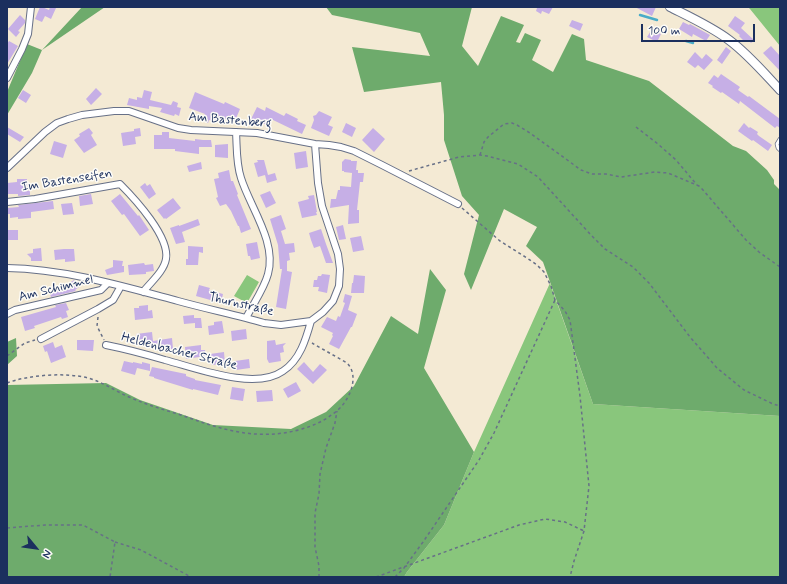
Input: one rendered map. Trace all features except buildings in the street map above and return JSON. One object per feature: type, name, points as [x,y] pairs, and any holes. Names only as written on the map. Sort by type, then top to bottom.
[{"type":"street","points":[[7,78],[28,34],[31,7]]},
{"type":"street","points":[[670,7],[704,24],[729,40],[752,60],[780,90]]},
{"type":"street","name":"Am Bastenberg","points":[[7,168],[57,123],[82,115],[114,111],[128,111],[178,128],[191,130],[257,132],[315,144],[329,144],[347,149],[368,158],[458,204]]},
{"type":"street","points":[[236,132],[240,176],[266,238],[270,258],[268,274],[262,290],[246,318]]},
{"type":"street","points":[[311,321],[323,312],[333,301],[339,286],[340,270],[338,254],[322,206],[318,183],[315,144]]},
{"type":"street","name":"Im Bastenseifen","points":[[7,202],[35,199],[120,184],[151,220],[163,240],[166,251],[164,266],[143,292]]},
{"type":"street","name":"Thurnstraße","points":[[7,268],[23,268],[71,274],[264,323],[281,325],[311,321]]},
{"type":"street","name":"Am Schimmel","points":[[7,314],[22,308],[101,290],[108,283]]},
{"type":"street","points":[[40,339],[113,300],[121,286]]},
{"type":"street","name":"Heldenbacher Straße","points":[[106,345],[134,351],[208,372],[231,377],[258,379],[273,376],[283,371],[291,364],[299,354],[306,339],[311,321]]},
{"type":"lane","points":[[780,139],[777,144],[780,150]]},
{"type":"path","points":[[480,155],[484,142],[488,137],[498,127],[508,123],[517,125],[581,170],[592,174],[606,174],[621,177],[655,172],[668,173],[699,186]]},
{"type":"path","points":[[636,127],[676,160],[704,190],[746,240],[759,252],[780,267]]},
{"type":"path","points":[[398,174],[459,157],[480,155],[518,164],[538,177],[605,249],[633,267],[649,283],[690,337],[718,368],[744,390],[780,406]]},
{"type":"path","points":[[458,204],[500,241],[537,265],[544,272],[551,286],[555,300],[565,311],[570,320],[575,352],[589,486],[584,530],[570,577]]},
{"type":"path","points":[[395,577],[404,568],[479,460],[494,433],[555,300]]},
{"type":"path","points":[[98,311],[97,326],[102,335]]},
{"type":"path","points":[[7,356],[26,342],[40,339]]},
{"type":"path","points":[[7,383],[32,377],[50,375],[86,378],[99,381],[129,397],[186,417],[225,429],[250,434],[271,435],[309,427],[324,420],[344,404],[351,389],[353,376],[352,370],[347,363],[306,339]]},
{"type":"path","points":[[319,577],[319,566],[315,547],[314,513],[319,494],[320,474],[337,411]]},
{"type":"path","points":[[376,577],[519,525],[545,519],[565,522],[584,530]]},
{"type":"path","points":[[7,528],[45,524],[83,525],[115,542],[141,550],[191,577]]},
{"type":"path","points":[[110,577],[115,542]]},
{"type":"green space","points":[[82,7],[105,7],[42,50]]},
{"type":"green space","points":[[326,7],[472,7],[462,46],[478,66],[501,16],[524,25],[516,42],[520,43],[525,33],[541,40],[532,60],[553,72],[572,34],[584,39],[586,60],[649,81],[733,146],[746,151],[767,170],[774,180],[774,184],[779,189],[780,188],[780,416],[593,404],[543,262],[526,246],[537,227],[504,209],[471,290],[464,274],[479,215],[462,196],[444,140],[444,115],[441,82],[364,92],[352,47],[430,56],[420,33],[332,15]]},
{"type":"green space","points":[[748,7],[780,7],[780,46],[750,9]]},
{"type":"green space","points":[[27,44],[42,50],[32,73],[7,115],[7,92]]},
{"type":"green space","points":[[430,269],[446,290],[424,368],[474,452],[444,525],[404,577],[7,577],[7,385],[106,383],[140,400],[213,425],[291,429],[326,412],[354,386],[391,316],[418,334]]},
{"type":"green space","points":[[247,275],[259,282],[247,303],[234,296]]},
{"type":"green space","points":[[550,283],[593,404],[780,416],[780,577],[404,577],[444,525],[474,452]]},
{"type":"green space","points":[[16,338],[17,356],[7,365],[7,342]]},
{"type":"waterway","points":[[640,15],[657,20]]},
{"type":"waterway","points":[[686,41],[693,43]]}]
